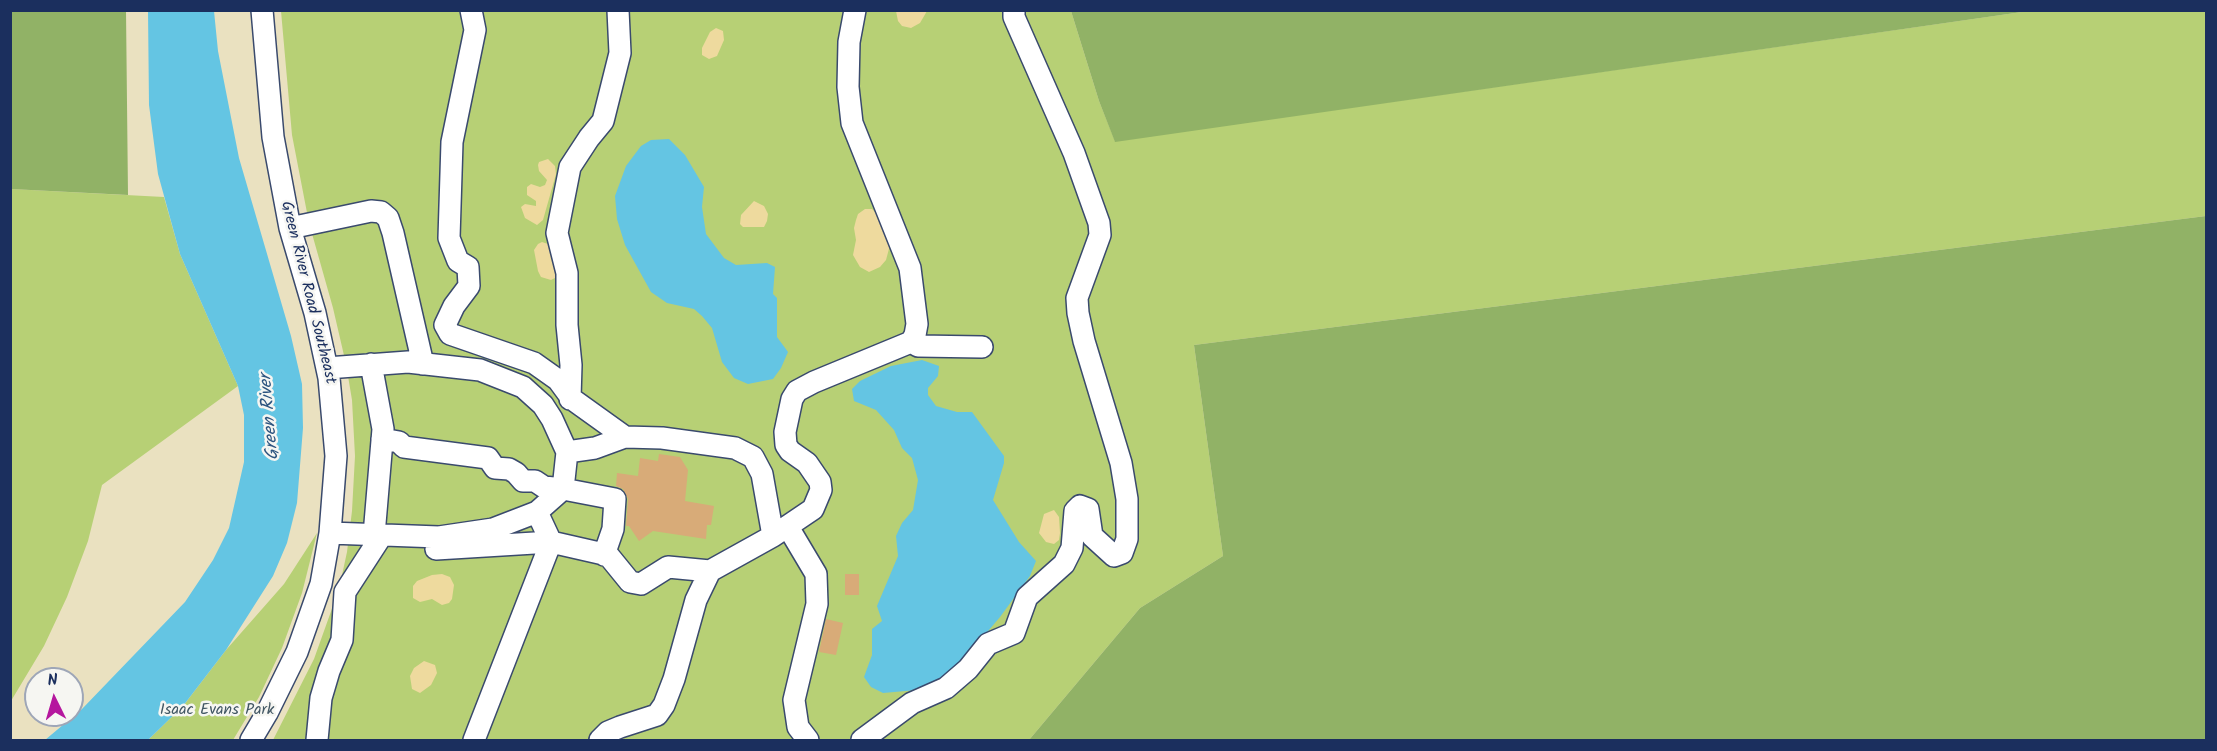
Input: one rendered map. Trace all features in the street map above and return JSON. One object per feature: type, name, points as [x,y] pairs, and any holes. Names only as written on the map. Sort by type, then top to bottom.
[{"type":"street","name":"Green River Road Southeast","points":[[251,741],[297,652],[321,585],[330,533],[336,456],[333,403],[327,368],[315,313],[290,228],[273,137],[262,10]]},
{"type":"street","points":[[471,10],[475,30],[452,142],[449,238],[458,261],[468,267],[469,286],[454,306],[445,325],[450,334],[534,363],[558,380],[572,399],[625,436]]},
{"type":"street","points":[[572,399],[567,325],[567,273],[557,233],[570,166],[603,121],[620,53],[618,10]]},
{"type":"street","points":[[600,741],[609,732],[657,715],[664,705],[674,679],[696,600],[710,571],[780,531],[813,509],[821,490],[820,482],[807,463],[790,451],[786,445],[785,432],[792,399],[797,391],[911,342],[915,335],[917,324],[910,268],[852,123],[848,87],[849,42],[855,10]]},
{"type":"street","points":[[862,741],[912,703],[946,688],[968,669],[988,644],[1014,633],[1027,597],[1064,564],[1072,548],[1075,511],[1080,506],[1088,509],[1092,536],[1114,556],[1122,553],[1127,539],[1127,499],[1121,463],[1084,341],[1078,313],[1077,298],[1100,235],[1099,223],[1074,153],[1014,17],[1014,10]]},
{"type":"street","points":[[290,228],[371,212],[381,212],[388,218],[423,364]]},
{"type":"street","points":[[911,342],[918,346],[982,347]]},
{"type":"street","points":[[327,368],[408,362],[480,370],[523,387],[543,405],[567,452],[563,489],[537,512],[493,530],[439,537],[376,539]]},
{"type":"street","points":[[316,741],[321,699],[329,671],[342,640],[345,592],[376,539],[383,429],[371,364]]},
{"type":"street","points":[[543,405],[572,399]]},
{"type":"street","points":[[567,452],[595,448],[625,436],[662,438],[735,448],[753,457],[762,474],[780,531],[816,574],[816,604],[794,700],[798,727],[808,741]]},
{"type":"street","points":[[382,440],[399,442],[405,447],[488,458],[495,468],[509,469],[523,481],[535,482],[544,487],[615,499],[613,529],[604,555]]},
{"type":"street","points":[[474,741],[551,543],[537,512]]},
{"type":"street","points":[[330,533],[460,549],[551,543],[608,555],[630,582],[641,584],[668,567],[710,571]]},
{"type":"green space","points":[[1071,10],[2029,11],[1115,142],[1099,101]]},
{"type":"green space","points":[[10,11],[126,11],[128,195],[11,189]]},
{"type":"green space","points":[[281,11],[1071,11],[1099,101],[1115,141],[2029,11],[2206,11],[2206,216],[1194,345],[1223,556],[1140,608],[1029,740],[273,740],[314,659],[339,589],[347,552],[352,511],[355,456],[352,400],[346,364],[309,223],[292,135]]},
{"type":"green space","points":[[11,189],[164,197],[180,254],[238,386],[102,485],[88,541],[67,597],[31,667],[24,667],[24,679],[11,701]]},
{"type":"green space","points":[[2206,216],[2206,740],[1029,740],[1140,608],[1223,556],[1194,345]]},
{"type":"green space","name":"Isaac Evans Park","points":[[317,533],[302,593],[282,648],[259,697],[233,740],[148,740],[183,706],[226,650],[284,584]]},
{"type":"sand","points":[[896,10],[927,11],[920,23],[911,28],[902,26],[898,21]]},
{"type":"sand","points":[[716,28],[723,31],[724,40],[717,56],[709,59],[702,55],[702,48],[710,32]]},
{"type":"sand","points":[[548,159],[555,166],[556,174],[543,220],[537,225],[525,218],[521,207],[525,204],[536,206],[536,201],[527,195],[527,187],[531,184],[540,187],[545,185],[547,180],[539,171],[538,165],[539,162]]},
{"type":"sand","points":[[754,201],[764,206],[768,214],[767,221],[764,227],[743,227],[740,224],[741,215]]},
{"type":"sand","points":[[865,209],[872,209],[877,214],[890,245],[886,260],[880,267],[869,272],[860,267],[853,255],[856,220],[858,214]]},
{"type":"sand","points":[[542,242],[551,245],[558,274],[551,280],[541,277],[538,271],[534,250]]},
{"type":"sand","points":[[1054,510],[1059,517],[1060,533],[1059,540],[1054,544],[1046,542],[1039,533],[1044,514]]},
{"type":"sand","points":[[442,574],[450,577],[454,585],[452,599],[449,603],[442,605],[432,599],[420,602],[413,598],[413,586],[417,581]]},
{"type":"sand","points":[[424,661],[435,665],[437,673],[431,685],[420,693],[412,689],[410,676],[414,668]]},
{"type":"water","name":"Green River","points":[[148,11],[214,11],[218,51],[239,158],[291,336],[302,384],[303,428],[297,503],[287,543],[273,576],[226,650],[183,706],[148,740],[45,740],[61,727],[84,727],[84,707],[185,602],[213,560],[229,528],[244,462],[244,415],[238,386],[180,254],[158,174],[149,105]]},
{"type":"water","points":[[669,139],[685,155],[704,187],[702,207],[706,234],[724,258],[736,265],[767,263],[775,267],[773,294],[777,298],[777,337],[788,352],[773,379],[748,384],[734,378],[722,362],[712,328],[694,309],[667,303],[651,292],[625,245],[617,219],[615,196],[626,166],[641,146],[651,140]]},
{"type":"water","points":[[922,360],[939,366],[938,376],[928,388],[928,395],[936,406],[957,412],[972,412],[1004,456],[993,500],[1019,542],[1036,561],[1030,576],[1000,617],[950,676],[917,690],[883,693],[871,687],[864,677],[872,655],[872,629],[882,621],[877,606],[898,556],[896,536],[902,523],[913,510],[918,480],[912,458],[902,448],[894,430],[876,410],[854,401],[852,389],[860,381],[891,366]]},
{"type":"building","points":[[659,454],[680,457],[688,470],[685,501],[714,506],[711,525],[707,525],[706,539],[653,531],[639,541],[629,526],[626,526],[628,499],[623,489],[616,486],[617,473],[638,476],[640,458],[658,461]]},
{"type":"building","points":[[845,574],[859,574],[859,595],[845,595]]},
{"type":"building","points":[[826,619],[843,623],[836,655],[819,652]]}]
